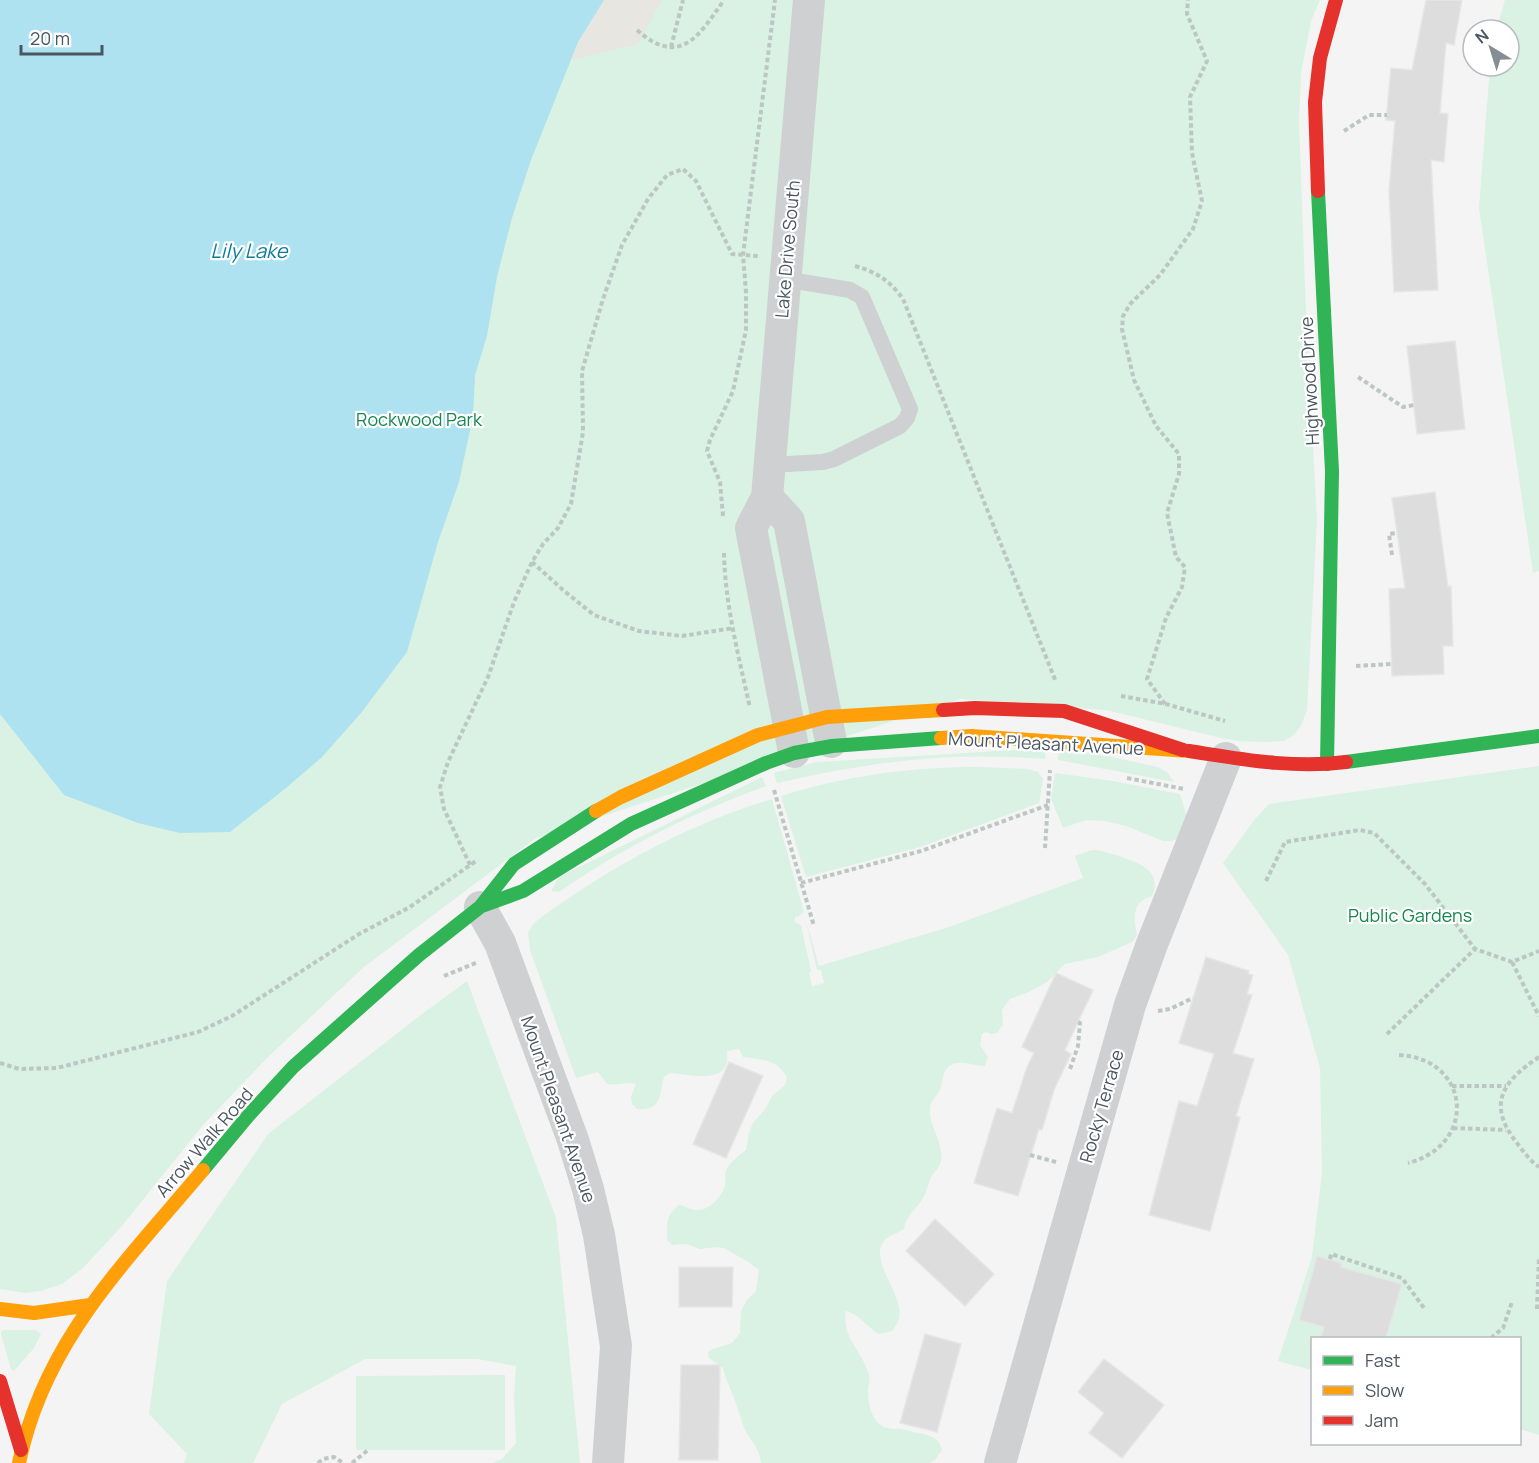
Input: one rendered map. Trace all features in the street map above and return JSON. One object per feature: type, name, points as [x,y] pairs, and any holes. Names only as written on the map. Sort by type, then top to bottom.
[{"type":"street","name":"Lake Drive South","points":[[792,740],[751,528],[767,497],[809,0]]},
{"type":"street","name":"Highwood Drive","points":[[1327,764],[1332,471],[1315,102],[1320,58],[1336,0]]},
{"type":"street","points":[[767,497],[789,521],[829,731]]},
{"type":"street","name":"Mount Pleasant Avenue","points":[[480,907],[514,864],[582,819],[631,792],[758,735],[792,740],[829,731],[975,708],[1064,711],[1183,750]]},
{"type":"street","name":"Mount Pleasant Avenue","points":[[480,907],[523,891],[631,824],[766,763],[792,740],[829,731],[972,736],[1183,750],[1275,764],[1327,764],[1539,736]]},
{"type":"street","name":"Rocky Terrace","points":[[1000,1463],[1133,997],[1226,758]]},
{"type":"street","name":"Mount Pleasant Avenue","points":[[480,907],[500,943],[573,1140],[599,1235],[616,1346],[608,1463]]},
{"type":"street","name":"Arrow Walk Road","points":[[20,1457],[42,1386],[54,1360],[90,1305],[248,1116],[293,1067],[419,955],[480,907]]},
{"type":"street","points":[[0,1309],[34,1313],[90,1305]]},
{"type":"street","points":[[0,1381],[20,1457]]},
{"type":"lane","points":[[770,465],[823,462],[834,459],[900,426],[907,418],[910,409],[862,297],[850,290],[784,279]]},
{"type":"path","points":[[671,46],[683,0]]},
{"type":"path","points":[[637,30],[656,45],[665,47],[684,45],[700,32],[724,0]]},
{"type":"path","points":[[1166,705],[1147,679],[1166,618],[1182,587],[1185,567],[1176,557],[1167,513],[1179,474],[1179,454],[1156,426],[1134,380],[1122,329],[1123,316],[1131,303],[1160,275],[1193,229],[1202,201],[1192,153],[1190,97],[1207,61],[1187,14],[1188,0]]},
{"type":"path","points":[[1316,150],[1369,115],[1387,115]]},
{"type":"path","points":[[1355,376],[1403,407],[1414,405]]},
{"type":"path","points":[[1392,555],[1389,534],[1397,533]]},
{"type":"path","points":[[532,562],[594,615],[639,631],[682,636],[734,628]]},
{"type":"path","points":[[1118,777],[1211,794]]},
{"type":"path","points":[[765,794],[784,789]]},
{"type":"path","points":[[774,791],[814,926]]},
{"type":"path","points":[[801,883],[921,851],[1048,805]]},
{"type":"path","points":[[1266,881],[1285,842],[1360,830],[1368,831],[1380,838],[1425,884],[1475,950],[1512,962],[1539,951]]},
{"type":"path","points":[[0,1063],[19,1069],[57,1068],[198,1032],[232,1016],[359,934],[410,907],[479,858]]},
{"type":"path","points":[[1387,1034],[1475,950]]},
{"type":"path","points":[[1512,962],[1539,1016]]},
{"type":"path","points":[[1070,1069],[1078,1046],[1080,1023],[1078,1022]]},
{"type":"path","points":[[1399,1055],[1424,1059],[1445,1075],[1452,1086],[1457,1107],[1453,1128],[1446,1142],[1436,1152],[1422,1160],[1408,1163]]},
{"type":"path","points":[[1539,1057],[1520,1070],[1506,1086],[1501,1106],[1507,1130],[1530,1160],[1539,1167]]},
{"type":"path","points":[[1452,1086],[1506,1086]]},
{"type":"path","points":[[1453,1128],[1507,1130]]},
{"type":"path","points":[[1330,1259],[1331,1254],[1402,1278],[1424,1308]]},
{"type":"path","points":[[1537,1309],[1539,1257]]},
{"type":"path","points":[[1492,1337],[1503,1328],[1512,1302]]},
{"type":"path","points":[[352,1463],[368,1450]]},
{"type":"path","points":[[318,1463],[323,1459],[334,1457],[343,1463]]},
{"type":"green space","name":"Rockwood Park","points":[[0,0],[1320,0],[1311,21],[1301,73],[1299,122],[1307,340],[1317,520],[1307,710],[1301,726],[1294,735],[1284,741],[1238,741],[1106,710],[960,699],[536,838],[364,967],[269,1056],[203,1125],[121,1227],[83,1268],[62,1284],[41,1291],[25,1293],[0,1289]]},
{"type":"green space","points":[[1505,0],[1539,0],[1539,571],[1533,573],[1479,208],[1489,78],[1521,78],[1521,18],[1500,18]]},
{"type":"green space","points":[[1046,748],[1045,759],[975,756],[910,760],[845,769],[777,783],[774,773],[817,762]]},
{"type":"green space","points":[[1059,749],[1158,767],[1168,773],[1174,782],[1058,760]]},
{"type":"green space","name":"Public Gardens","points":[[1539,766],[1539,1435],[1521,1429],[1521,1337],[1311,1337],[1311,1370],[1278,1361],[1312,1257],[1322,1172],[1320,1068],[1288,955],[1223,863],[1255,819],[1269,804]]},
{"type":"green space","points":[[977,767],[1028,769],[1038,772],[1043,779],[1039,803],[920,847],[806,877],[781,796],[829,783],[878,774]]},
{"type":"green space","points":[[1055,773],[1180,794],[1187,817],[1179,838],[1163,841],[1126,826],[1104,821],[1086,820],[1063,828],[1051,799]]},
{"type":"green space","points":[[762,777],[766,786],[659,832],[608,860],[559,892],[551,891],[559,877]]},
{"type":"green space","points":[[772,799],[804,912],[795,917],[795,922],[801,925],[812,986],[824,983],[821,970],[817,970],[806,921],[819,966],[949,927],[1083,878],[1075,856],[1091,850],[1104,851],[1136,862],[1148,870],[1154,881],[1155,888],[1152,896],[1143,900],[1137,908],[1135,926],[1137,935],[1132,942],[1098,957],[1065,964],[1047,982],[1010,999],[1002,1010],[1003,1025],[997,1033],[982,1034],[980,1045],[988,1057],[985,1066],[962,1063],[953,1064],[947,1068],[940,1090],[930,1107],[931,1121],[940,1147],[941,1161],[931,1177],[926,1193],[907,1220],[904,1229],[887,1238],[881,1246],[882,1265],[899,1309],[898,1321],[892,1331],[878,1334],[858,1317],[846,1311],[845,1320],[849,1337],[869,1375],[868,1398],[873,1416],[886,1428],[904,1429],[936,1439],[942,1450],[935,1460],[929,1463],[761,1463],[757,1449],[744,1428],[723,1368],[709,1358],[708,1352],[732,1343],[740,1333],[741,1311],[756,1291],[759,1270],[724,1248],[700,1249],[686,1244],[672,1245],[667,1240],[667,1225],[671,1213],[679,1205],[702,1210],[718,1198],[725,1186],[727,1168],[746,1150],[753,1123],[766,1108],[772,1096],[785,1085],[787,1078],[774,1064],[743,1057],[739,1049],[727,1051],[727,1062],[723,1070],[708,1076],[670,1073],[664,1077],[660,1096],[655,1104],[645,1109],[637,1109],[632,1104],[631,1097],[636,1084],[607,1084],[598,1072],[576,1078],[530,950],[528,933],[533,924],[601,877],[696,827]]},
{"type":"green space","points":[[467,981],[556,1218],[580,1463],[492,1463],[502,1459],[516,1443],[514,1395],[516,1366],[478,1359],[365,1359],[282,1404],[253,1463],[184,1463],[187,1454],[149,1414],[167,1281],[268,1134]]},
{"type":"green space","points":[[4,1330],[36,1330],[41,1334],[34,1348],[14,1371],[11,1369],[1,1335]]},
{"type":"green space","points":[[505,1375],[505,1450],[356,1450],[356,1376]]},
{"type":"sand","points":[[604,0],[662,0],[638,44],[572,60],[578,42]]},
{"type":"water","name":"Lily Lake","points":[[0,0],[604,0],[578,42],[531,160],[512,218],[497,277],[487,336],[475,375],[473,416],[459,482],[438,542],[407,652],[361,713],[322,757],[230,832],[180,833],[138,823],[64,795],[0,714]]},
{"type":"building","points":[[1426,0],[1462,0],[1454,45],[1446,43],[1440,113],[1448,114],[1444,162],[1431,160],[1438,290],[1394,292],[1389,191],[1395,121],[1386,120],[1391,68],[1412,70]]},
{"type":"building","points":[[1455,341],[1465,429],[1417,434],[1407,346]]},
{"type":"building","points":[[1435,492],[1448,587],[1451,586],[1453,646],[1443,646],[1444,674],[1392,676],[1389,589],[1405,588],[1392,498]]},
{"type":"building","points":[[1206,957],[1249,971],[1248,974],[1253,975],[1247,994],[1252,995],[1233,1053],[1254,1059],[1236,1116],[1240,1117],[1210,1231],[1149,1215],[1179,1101],[1197,1106],[1214,1054],[1179,1043]]},
{"type":"building","points":[[1056,973],[1093,990],[1065,1050],[1071,1054],[1054,1090],[1042,1130],[1039,1129],[1018,1196],[974,1183],[997,1108],[1012,1113],[1034,1053],[1022,1047]]},
{"type":"building","points":[[729,1062],[763,1076],[726,1158],[693,1144]]},
{"type":"building","points":[[935,1219],[994,1274],[965,1306],[906,1251]]},
{"type":"building","points":[[1317,1256],[1342,1263],[1341,1267],[1402,1284],[1386,1337],[1321,1337],[1324,1327],[1299,1320]]},
{"type":"building","points":[[679,1267],[733,1267],[732,1307],[679,1307]]},
{"type":"building","points":[[925,1334],[961,1344],[937,1432],[900,1423]]},
{"type":"building","points":[[1104,1359],[1164,1405],[1122,1458],[1089,1433],[1104,1413],[1078,1392]]},
{"type":"building","points":[[681,1365],[720,1365],[718,1460],[679,1460]]},
{"type":"traffic: fast","points":[[1318,191],[1332,471],[1327,764]]},
{"type":"traffic: fast","points":[[1346,762],[1539,736]]},
{"type":"traffic: fast","points":[[482,906],[523,891],[631,824],[766,763],[794,753],[832,746],[941,738]]},
{"type":"traffic: fast","points":[[203,1170],[293,1067],[419,955],[480,907],[514,864],[596,811]]},
{"type":"traffic: slow","points":[[596,811],[621,797],[758,735],[827,717],[943,710]]},
{"type":"traffic: slow","points":[[941,738],[972,736],[1189,751]]},
{"type":"traffic: slow","points":[[19,1463],[31,1419],[47,1379],[68,1341],[117,1271],[203,1170]]},
{"type":"traffic: slow","points":[[0,1309],[34,1313],[90,1305]]},
{"type":"traffic: jam","points":[[1318,191],[1315,102],[1320,58],[1336,0]]},
{"type":"traffic: jam","points":[[943,710],[975,708],[1064,711],[1183,750]]},
{"type":"traffic: jam","points":[[1189,751],[1287,764],[1346,762]]},
{"type":"traffic: jam","points":[[0,1381],[21,1450]]}]
